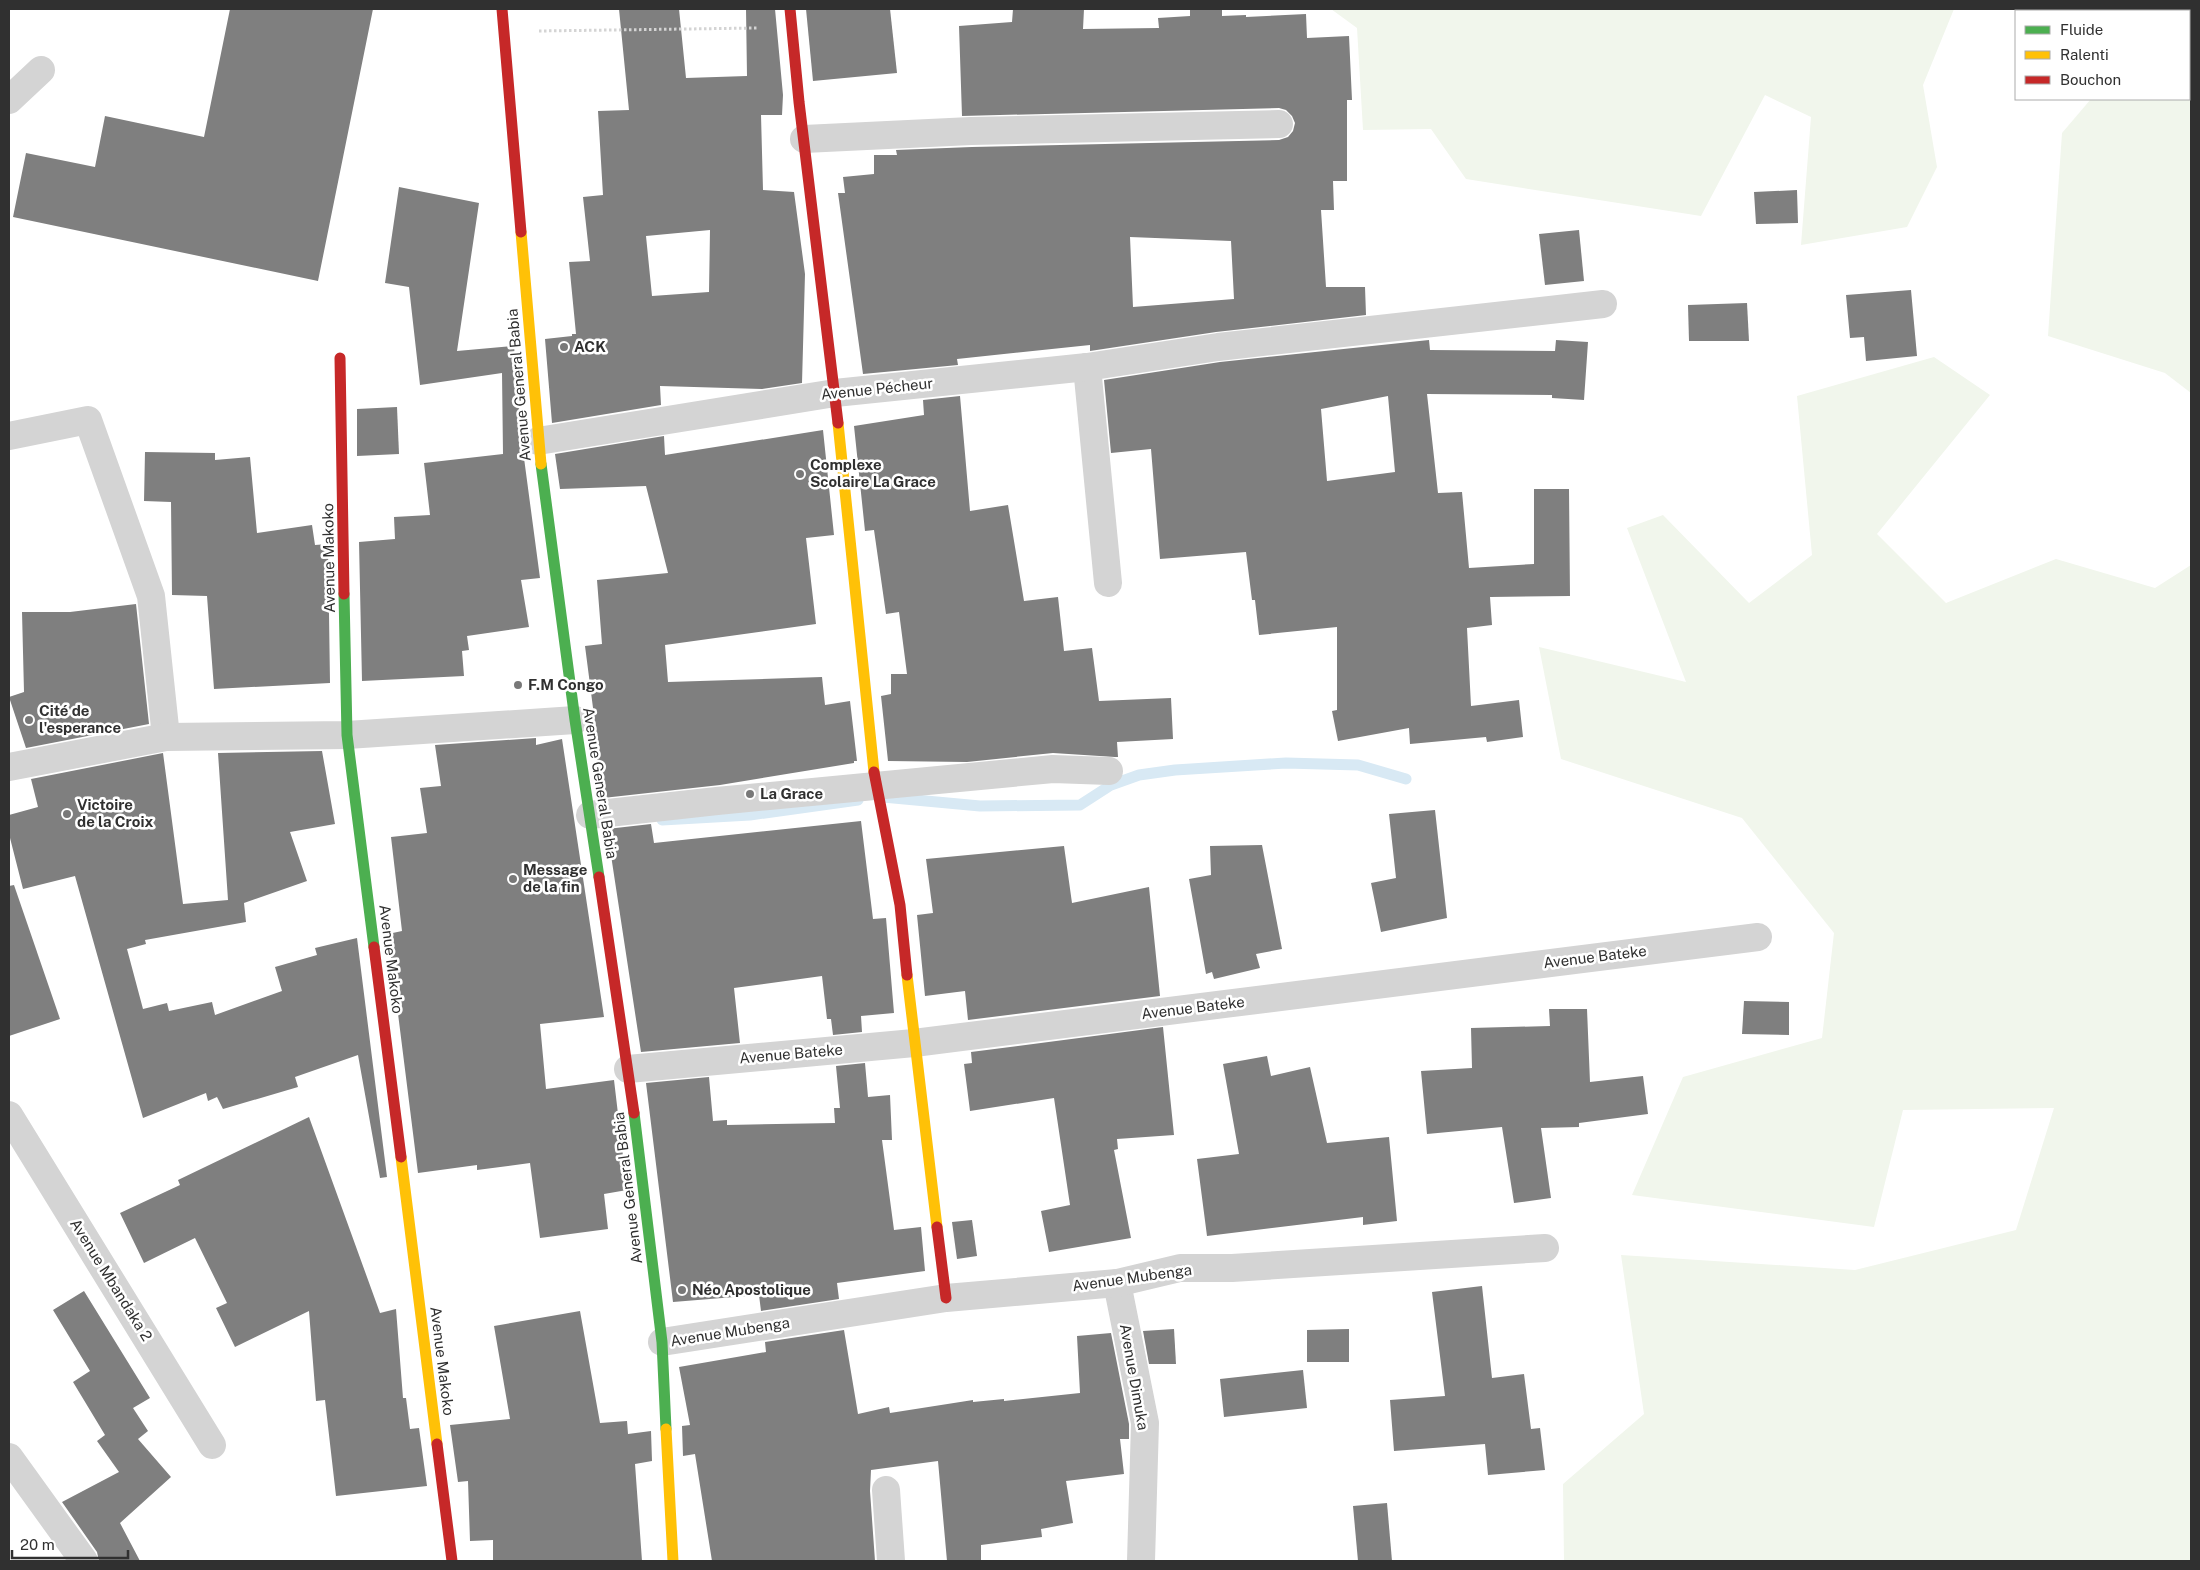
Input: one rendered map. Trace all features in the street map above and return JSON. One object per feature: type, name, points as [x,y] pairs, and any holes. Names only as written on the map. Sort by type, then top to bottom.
[{"type":"street","name":"Avenue General Babia","points":[[502,9],[538,441],[575,720],[628,1069],[662,1342],[673,1561]]},
{"type":"street","points":[[790,9],[835,393],[873,768],[900,905],[914,1043],[946,1298]]},
{"type":"street","points":[[9,100],[41,70]]},
{"type":"street","points":[[804,139],[971,131],[1279,124]]},
{"type":"street","name":"Avenue Pécheur","points":[[538,441],[835,393],[1087,367],[1218,347],[1602,304]]},
{"type":"street","name":"Avenue Makoko","points":[[340,358],[347,735],[452,1561]]},
{"type":"street","points":[[1087,367],[1108,583]]},
{"type":"street","points":[[9,436],[88,420],[151,596],[166,737]]},
{"type":"street","points":[[9,767],[166,737],[347,735],[575,720]]},
{"type":"street","points":[[590,815],[1052,769],[1109,772]]},
{"type":"street","name":"Avenue Bateke","points":[[628,1069],[914,1043],[1758,937]]},
{"type":"street","name":"Avenue Mbandaka 2","points":[[9,1115],[212,1445]]},
{"type":"street","name":"Avenue Mubenga","points":[[662,1342],[946,1298],[1117,1283],[1180,1268],[1232,1268],[1545,1248]]},
{"type":"street","name":"Avenue Dimuka","points":[[1117,1283],[1145,1423],[1141,1561]]},
{"type":"street","points":[[9,1457],[84,1561]]},
{"type":"street","points":[[886,1490],[891,1561]]},
{"type":"path","points":[[504,32],[791,27]]},
{"type":"shaded area","points":[[1331,9],[1954,9],[1923,85],[1937,167],[1907,227],[1801,245],[1811,117],[1765,95],[1701,216],[1466,179],[1431,129],[1363,130],[1357,28]]},
{"type":"shaded area","points":[[2191,63],[2191,393],[2165,373],[2048,336],[2062,133],[2090,100],[2190,100]]},
{"type":"shaded area","points":[[1934,357],[1990,395],[1877,534],[1946,603],[2056,559],[2155,588],[2191,565],[2191,1561],[1564,1561],[1563,1484],[1644,1414],[1621,1255],[1855,1270],[2016,1230],[2054,1108],[1903,1110],[1874,1227],[1632,1195],[1683,1077],[1822,1038],[1834,933],[1742,818],[1561,759],[1539,647],[1686,682],[1627,528],[1663,515],[1749,603],[1812,555],[1797,396]]},
{"type":"building","points":[[230,9],[373,9],[318,281],[13,217],[26,153],[95,167],[105,116],[204,137]]},
{"type":"building","points":[[619,9],[679,9],[686,78],[747,76],[746,9],[775,9],[783,95],[782,115],[761,115],[763,190],[794,192],[805,274],[802,383],[762,389],[660,386],[661,405],[552,423],[545,339],[576,334],[569,262],[590,261],[583,197],[603,195],[598,111],[629,110]],"holes":[[[710,230],[709,292],[652,296],[646,236]]]},
{"type":"building","points":[[806,9],[890,9],[897,73],[813,81]]},
{"type":"building","points":[[1013,9],[1084,9],[1083,29],[1159,28],[1158,18],[1190,16],[1190,9],[1222,9],[1222,16],[1246,15],[1246,17],[1306,14],[1307,38],[1349,36],[1352,100],[1347,100],[1347,181],[1333,181],[1334,210],[1321,210],[1326,287],[1365,287],[1366,315],[1216,332],[1090,351],[1090,345],[957,359],[958,365],[863,374],[838,193],[845,193],[843,177],[874,174],[874,155],[897,155],[896,150],[972,147],[1279,140],[1288,137],[1293,131],[1295,123],[1292,116],[1286,110],[1279,108],[962,116],[959,26],[1012,22]],"holes":[[[1130,237],[1231,241],[1234,299],[1133,307]]]},
{"type":"building","points":[[399,187],[479,203],[457,351],[514,346],[522,443],[540,578],[521,580],[529,627],[467,636],[469,650],[462,651],[464,676],[362,681],[359,542],[395,539],[394,517],[430,515],[424,463],[503,454],[502,373],[420,385],[409,287],[385,283]]},
{"type":"building","points":[[1797,190],[1798,223],[1756,224],[1754,192]]},
{"type":"building","points":[[1579,230],[1584,281],[1545,285],[1539,234]]},
{"type":"building","points":[[1911,290],[1917,356],[1866,361],[1864,337],[1850,338],[1846,295]]},
{"type":"building","points":[[1747,303],[1749,341],[1689,341],[1688,305]]},
{"type":"building","points":[[1429,340],[1430,350],[1555,351],[1556,340],[1588,342],[1584,400],[1552,398],[1552,395],[1427,394],[1438,493],[1462,492],[1469,568],[1534,564],[1534,489],[1569,489],[1570,596],[1490,597],[1492,625],[1467,628],[1471,706],[1519,700],[1523,737],[1487,742],[1486,737],[1410,744],[1409,728],[1338,741],[1332,711],[1337,710],[1337,627],[1259,635],[1246,552],[1160,559],[1151,449],[1111,453],[1104,380],[1220,362]],"holes":[[[1388,396],[1395,472],[1327,481],[1321,409]]]},
{"type":"building","points":[[960,396],[970,511],[1008,505],[1024,601],[1058,597],[1064,651],[1092,648],[1099,701],[1171,698],[1173,739],[1117,742],[1118,757],[1053,753],[967,762],[888,761],[881,696],[891,694],[891,674],[907,674],[899,612],[886,614],[874,530],[865,531],[854,426],[924,415],[923,400]]},
{"type":"building","points":[[397,407],[399,454],[357,456],[357,409]]},
{"type":"building","points":[[823,430],[834,535],[806,538],[816,624],[665,645],[668,682],[822,677],[825,705],[850,701],[857,761],[720,785],[603,798],[593,732],[596,731],[585,646],[602,644],[597,580],[668,573],[646,486],[560,489],[555,454],[664,436],[665,455]]},
{"type":"building","points":[[145,452],[215,453],[215,460],[250,457],[257,533],[312,525],[315,545],[328,544],[330,683],[214,689],[207,596],[172,595],[171,502],[144,501]]},
{"type":"building","points":[[136,604],[149,724],[26,748],[9,697],[24,692],[22,612],[70,612]]},
{"type":"building","points":[[536,738],[536,745],[562,739],[604,1017],[540,1024],[546,1089],[614,1080],[627,1190],[604,1194],[608,1229],[540,1238],[530,1163],[477,1170],[477,1165],[418,1173],[388,934],[402,931],[391,837],[427,833],[420,788],[441,786],[435,745]]},
{"type":"building","points":[[322,751],[335,824],[290,832],[307,881],[244,903],[246,922],[145,940],[146,944],[127,949],[143,1009],[167,1003],[169,1011],[212,1002],[215,1015],[282,991],[275,967],[317,955],[315,948],[357,938],[387,1177],[380,1178],[358,1055],[295,1077],[298,1087],[223,1109],[217,1097],[208,1101],[206,1093],[143,1118],[75,876],[23,889],[9,834],[9,815],[38,807],[31,779],[163,753],[183,904],[228,900],[218,753]]},
{"type":"building","points":[[1435,810],[1447,918],[1381,932],[1371,883],[1396,878],[1389,814]]},
{"type":"building","points":[[861,821],[873,919],[886,918],[894,1013],[861,1016],[862,1032],[833,1035],[831,1019],[827,1019],[822,976],[734,988],[740,1043],[641,1052],[607,829],[651,824],[654,843]]},
{"type":"building","points":[[1262,845],[1282,949],[1256,954],[1260,968],[1214,979],[1212,972],[1206,974],[1189,879],[1211,875],[1210,846]]},
{"type":"building","points":[[1064,846],[1072,903],[1149,887],[1160,996],[968,1020],[965,991],[925,996],[917,915],[933,913],[926,859]]},
{"type":"building","points":[[14,885],[60,1019],[9,1036],[9,886]]},
{"type":"building","points":[[1744,1001],[1789,1002],[1789,1035],[1742,1034]]},
{"type":"building","points":[[1549,1009],[1587,1009],[1590,1082],[1643,1076],[1648,1114],[1579,1123],[1579,1127],[1541,1128],[1551,1198],[1514,1203],[1502,1127],[1427,1134],[1421,1071],[1472,1068],[1471,1028],[1550,1026]]},
{"type":"building","points":[[1163,1027],[1174,1135],[1117,1139],[1118,1149],[1114,1150],[1131,1238],[1049,1252],[1041,1211],[1070,1205],[1054,1098],[970,1111],[964,1064],[972,1063],[971,1052]]},
{"type":"building","points":[[1267,1056],[1271,1076],[1310,1067],[1327,1143],[1389,1137],[1397,1221],[1363,1225],[1363,1217],[1207,1236],[1197,1159],[1239,1154],[1223,1064]]},
{"type":"building","points":[[865,1063],[868,1097],[890,1095],[892,1140],[882,1140],[894,1230],[921,1227],[925,1271],[837,1283],[839,1299],[761,1311],[759,1295],[673,1302],[646,1083],[709,1077],[713,1121],[727,1120],[727,1125],[835,1123],[834,1108],[840,1108],[836,1066]]},
{"type":"building","points":[[309,1117],[380,1313],[396,1309],[403,1398],[406,1398],[410,1429],[419,1428],[427,1486],[336,1496],[325,1400],[316,1401],[309,1311],[235,1347],[216,1308],[227,1303],[195,1238],[144,1263],[120,1213],[180,1185],[178,1180]]},
{"type":"building","points":[[972,1220],[977,1256],[957,1259],[952,1222]]},
{"type":"building","points":[[1482,1286],[1492,1378],[1524,1374],[1531,1429],[1540,1428],[1545,1470],[1488,1475],[1485,1444],[1394,1451],[1390,1400],[1445,1396],[1432,1292]]},
{"type":"building","points":[[84,1291],[150,1398],[133,1408],[148,1431],[138,1439],[171,1477],[120,1523],[140,1561],[99,1561],[97,1552],[62,1502],[119,1472],[97,1441],[105,1435],[73,1382],[90,1371],[53,1310]]},
{"type":"building","points":[[580,1311],[600,1423],[627,1421],[628,1434],[651,1431],[652,1461],[635,1464],[642,1561],[493,1561],[493,1540],[470,1541],[468,1481],[458,1482],[450,1425],[510,1419],[494,1326]]},
{"type":"building","points":[[1174,1329],[1176,1364],[1149,1364],[1143,1331]]},
{"type":"building","points":[[1349,1329],[1349,1362],[1307,1362],[1307,1330]]},
{"type":"building","points":[[844,1330],[858,1414],[889,1407],[890,1413],[973,1400],[973,1402],[1004,1399],[1004,1401],[1080,1393],[1077,1336],[1111,1333],[1129,1424],[1129,1439],[1120,1439],[1124,1474],[1066,1481],[1073,1523],[1041,1529],[1042,1537],[981,1545],[981,1561],[947,1561],[938,1461],[871,1470],[870,1491],[875,1561],[712,1561],[695,1454],[683,1456],[682,1426],[690,1425],[679,1367],[766,1352],[765,1342]]},
{"type":"building","points":[[1303,1370],[1307,1408],[1224,1417],[1220,1379]]},
{"type":"building","points":[[1387,1503],[1392,1561],[1358,1561],[1353,1506]]},
{"type":"waterway","points":[[883,797],[980,806],[1080,805],[1111,785],[1139,775],[1175,770],[1286,763],[1358,765],[1406,779]]},
{"type":"waterway","points":[[662,820],[750,815],[858,800]]},
{"type":"traffic: fast","points":[[541,464],[575,720],[599,877]]},
{"type":"traffic: fast","points":[[344,594],[347,735],[374,947]]},
{"type":"traffic: fast","points":[[634,1113],[662,1342],[666,1429]]},
{"type":"traffic: slow","points":[[521,232],[541,464]]},
{"type":"traffic: slow","points":[[838,423],[874,772]]},
{"type":"traffic: slow","points":[[907,975],[937,1227]]},
{"type":"traffic: slow","points":[[401,1157],[437,1444]]},
{"type":"traffic: slow","points":[[666,1429],[673,1561]]},
{"type":"traffic: jam","points":[[502,9],[521,232]]},
{"type":"traffic: jam","points":[[790,9],[799,102],[838,423]]},
{"type":"traffic: jam","points":[[340,358],[344,594]]},
{"type":"traffic: jam","points":[[874,772],[900,905],[907,975]]},
{"type":"traffic: jam","points":[[599,877],[634,1113]]},
{"type":"traffic: jam","points":[[374,947],[401,1157]]},
{"type":"traffic: jam","points":[[937,1227],[946,1298]]},
{"type":"traffic: jam","points":[[437,1444],[452,1561]]},
{"type":"place","name":"ACK","points":[[564,347]]},
{"type":"place","name":"Complexe Scolaire La Grace","points":[[800,474]]},
{"type":"place","name":"F.M Congo","points":[[518,685]]},
{"type":"place","name":"Cité de l'esperance","points":[[29,720]]},
{"type":"place","name":"La Grace","points":[[750,794]]},
{"type":"place","name":"Victoire de la Croix","points":[[67,814]]},
{"type":"place","name":"Message de la fin","points":[[513,879]]},
{"type":"place","name":"Néo Apostolique","points":[[682,1290]]}]
